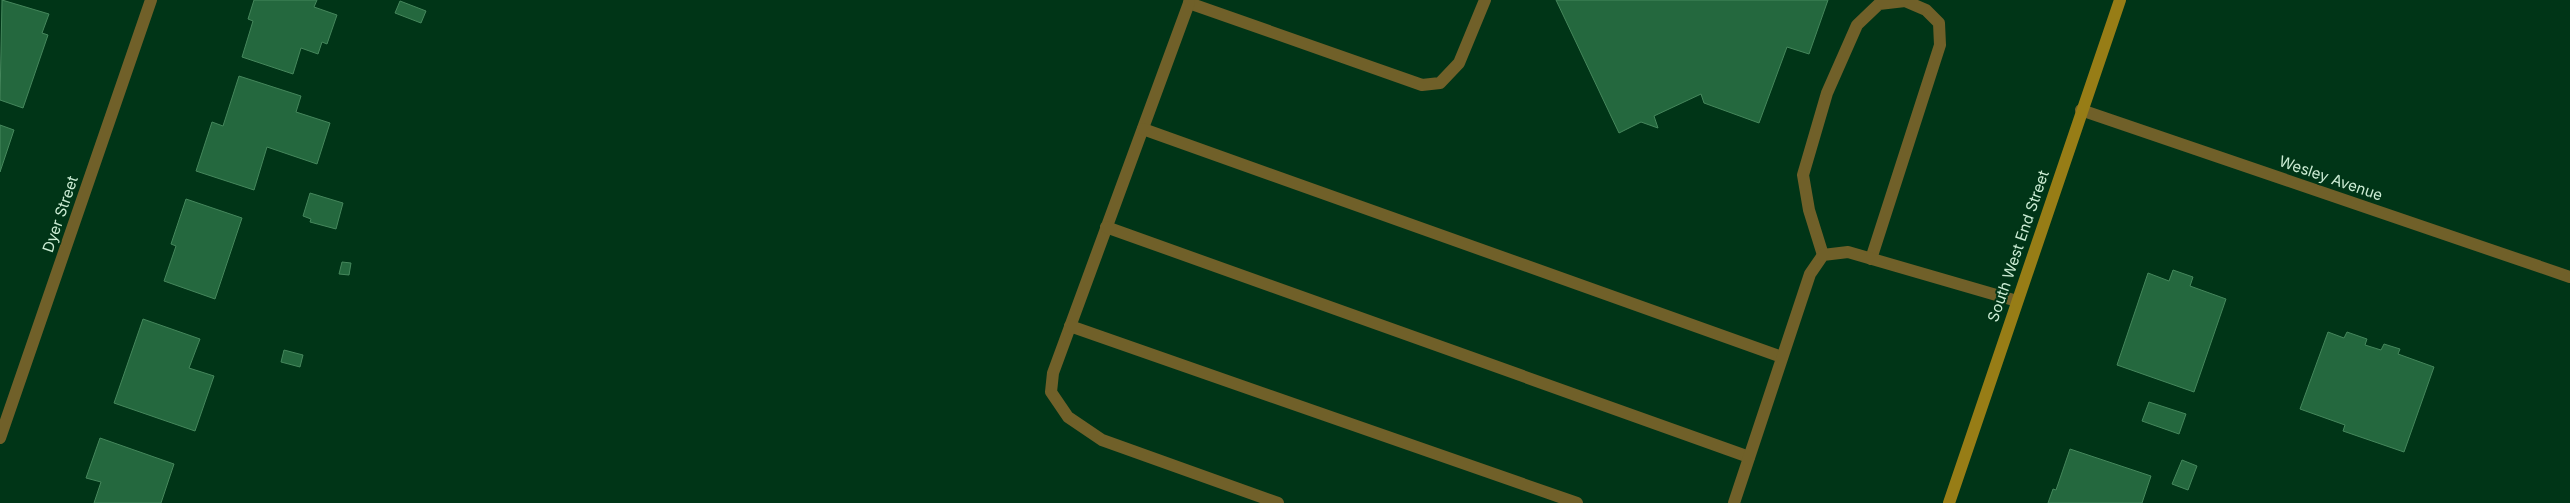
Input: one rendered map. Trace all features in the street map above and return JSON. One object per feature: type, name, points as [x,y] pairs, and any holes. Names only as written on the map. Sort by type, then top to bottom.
[{"type":"street","name":"Dyer Street","points":[[0,438],[151,0]]},
{"type":"street","points":[[1278,503],[1102,440],[1068,417],[1051,392],[1052,372],[1190,1],[1422,85],[1440,82],[1459,62],[1485,0]]},
{"type":"street","name":"South West End Street","points":[[1949,503],[2081,110],[2120,0]]},
{"type":"street","points":[[1823,255],[1809,210],[1803,175],[1827,94],[1857,25],[1879,4],[1905,1],[1926,10],[1939,23],[1940,45],[1871,259]]},
{"type":"street","name":"Wesley Avenue","points":[[2081,110],[2570,277]]},
{"type":"street","points":[[1143,129],[1782,357]]},
{"type":"street","points":[[1106,227],[1749,457]]},
{"type":"street","points":[[1734,503],[1810,274],[1823,255],[1848,252],[2017,301]]},
{"type":"street","points":[[1070,326],[1577,503]]},
{"type":"building","points":[[2,0],[49,14],[42,33],[48,35],[23,108],[0,100]]},
{"type":"building","points":[[254,0],[317,0],[314,7],[337,15],[327,44],[322,42],[318,54],[301,48],[293,74],[242,57],[253,21],[248,19]]},
{"type":"building","points":[[1556,0],[1828,0],[1809,54],[1787,47],[1759,123],[1704,103],[1701,94],[1654,116],[1658,128],[1641,122],[1619,133]]},
{"type":"building","points":[[400,1],[426,11],[421,23],[395,13]]},
{"type":"building","points":[[239,76],[301,96],[296,112],[330,123],[317,164],[267,147],[254,190],[196,171],[212,122],[223,126]]},
{"type":"building","points":[[0,125],[14,130],[0,172]]},
{"type":"building","points":[[310,193],[343,203],[336,229],[310,222],[311,219],[303,216]]},
{"type":"building","points":[[186,199],[242,218],[215,299],[164,281],[176,246],[171,244]]},
{"type":"building","points":[[342,262],[351,263],[349,275],[339,274]]},
{"type":"building","points":[[2173,270],[2193,277],[2190,286],[2226,299],[2194,392],[2117,365],[2148,273],[2169,281]]},
{"type":"building","points":[[143,319],[200,339],[189,368],[214,376],[195,431],[114,403]]},
{"type":"building","points":[[2328,332],[2344,338],[2347,332],[2367,339],[2365,345],[2381,350],[2384,344],[2400,349],[2398,354],[2434,367],[2404,452],[2343,431],[2345,425],[2300,409]]},
{"type":"building","points":[[284,350],[303,355],[300,367],[281,362]]},
{"type":"building","points":[[2149,402],[2186,414],[2179,434],[2142,421]]},
{"type":"building","points":[[100,438],[174,464],[161,503],[94,503],[101,482],[86,478]]},
{"type":"building","points":[[2070,449],[2151,476],[2142,503],[2048,503],[2053,489],[2056,490]]},
{"type":"building","points":[[2182,460],[2197,466],[2188,490],[2172,484]]}]
